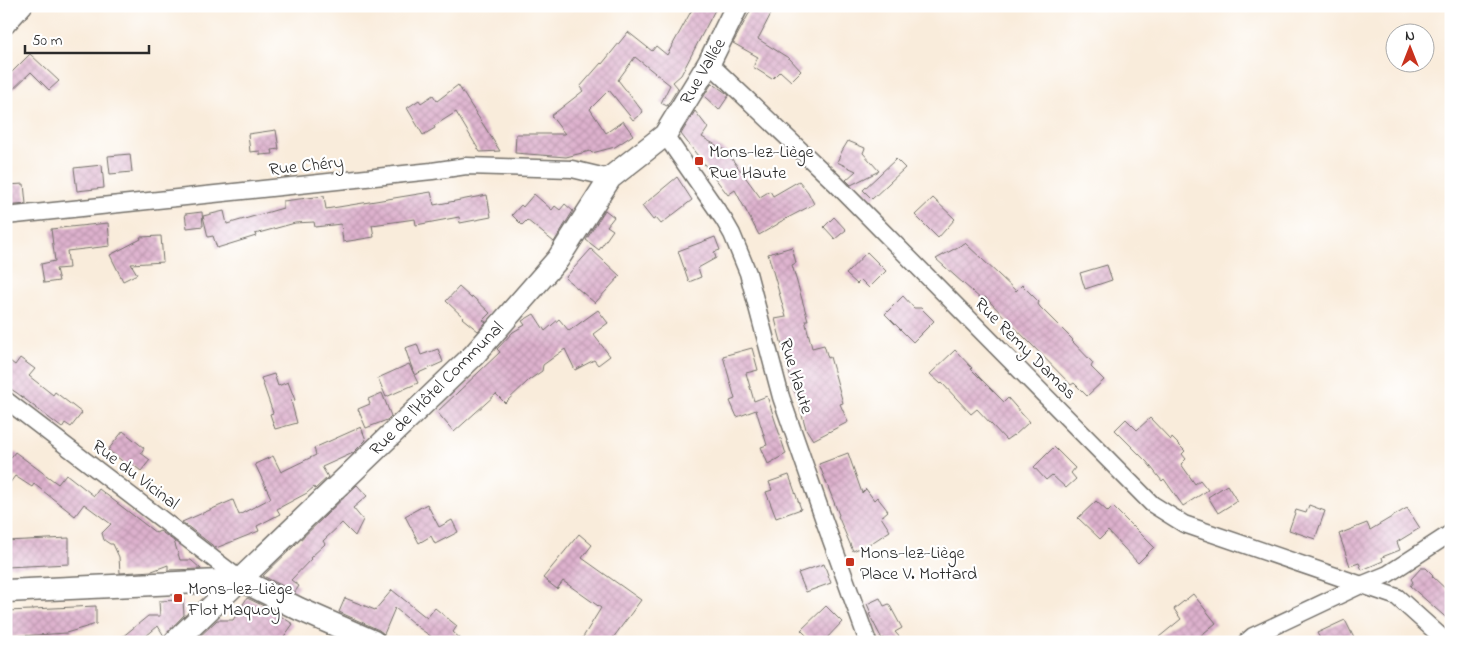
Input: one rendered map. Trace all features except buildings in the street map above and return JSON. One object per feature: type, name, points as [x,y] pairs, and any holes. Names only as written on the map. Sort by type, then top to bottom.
[{"type":"street","points":[[6,26],[24,6]]},
{"type":"street","name":"Rue Vallée","points":[[610,178],[664,135],[709,63],[736,6]]},
{"type":"street","name":"Rue Remy Damas","points":[[709,63],[835,183],[1152,504],[1184,524],[1397,597],[1447,642]]},
{"type":"street","name":"Rue Haute","points":[[664,135],[719,212],[741,254],[748,273],[781,396],[868,642]]},
{"type":"street","name":"Rue Chéry","points":[[6,216],[432,172],[466,166],[572,169],[610,178]]},
{"type":"street","name":"Rue de l'Hôtel Communal","points":[[175,642],[474,355],[558,259],[610,178]]},
{"type":"street","name":"Rue du Vicinal","points":[[6,400],[241,580]]},
{"type":"street","points":[[1246,642],[1253,636],[1388,574],[1451,533]]},
{"type":"street","points":[[6,591],[241,580],[298,609],[374,642]]},
{"type":"place","name":"Mons-lez-Liège Rue Haute","points":[[699,161]]},
{"type":"place","name":"Mons-lez-Liège Place V. Mottard","points":[[850,562]]},
{"type":"place","name":"Mons-lez-Liège Flot Maquoy","points":[[178,598]]}]
